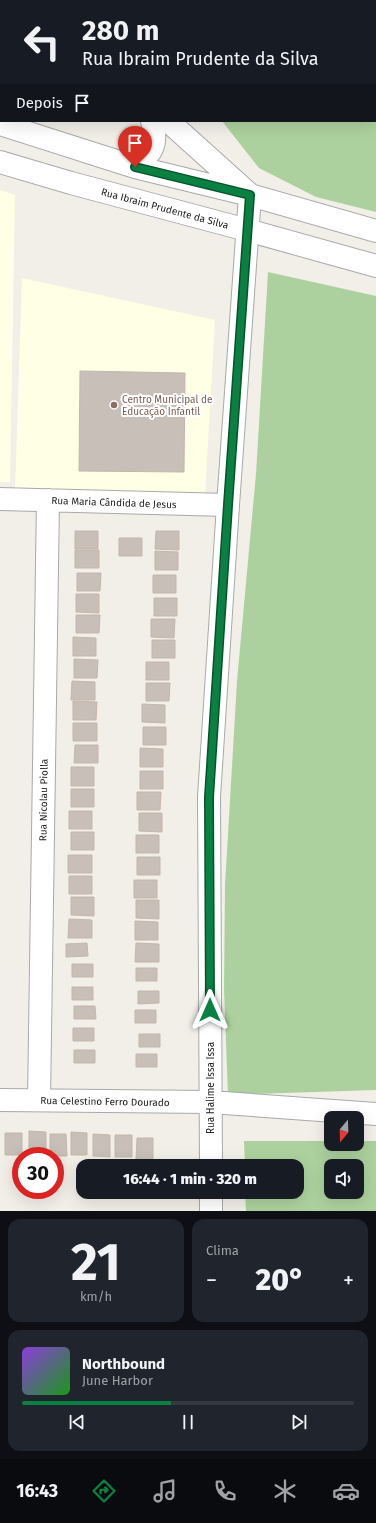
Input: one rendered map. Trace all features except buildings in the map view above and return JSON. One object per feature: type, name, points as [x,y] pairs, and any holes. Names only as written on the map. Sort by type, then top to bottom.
[{"type":"street","points":[[135,167],[145,159],[153,149],[154,130],[152,122]]},
{"type":"street","points":[[169,122],[250,195]]},
{"type":"street","points":[[0,124],[135,167],[250,195],[376,231]]},
{"type":"street","name":"Rua Ibraim Prudente da Silva","points":[[0,162],[78,185],[376,266]]},
{"type":"street","name":"Rua Halime Issa Issa","points":[[211,1159],[209,797],[250,195]]},
{"type":"street","name":"Rua Maria Cândida de Jesus","points":[[0,499],[228,505]]},
{"type":"street","name":"Rua Nicolau Piolla","points":[[39,1100],[48,500]]},
{"type":"street","name":"Rua Celestino Ferro Dourado","points":[[0,1100],[210,1102],[373,1114]]},
{"type":"street","points":[[211,1199],[212,1211]]},
{"type":"shaded area","points":[[0,190],[15,195],[10,482],[0,482]]},
{"type":"shaded area","name":"Centro Municipal de Educação Infantil","points":[[22,278],[215,320],[205,495],[15,490]]},
{"type":"green space","points":[[223,122],[376,122],[376,212],[316,197],[259,168]]},
{"type":"green space","points":[[268,272],[376,296],[376,1090],[228,1095],[224,990],[225,885],[237,681],[256,474]]},
{"type":"green space","points":[[244,1141],[324,1141],[324,1151],[364,1151],[364,1141],[376,1141],[376,1211],[246,1211],[245,1199],[304,1199],[304,1159],[245,1159]]},
{"type":"place","name":"Centro Municipal de Educação Infantil","points":[[114,405]]},
{"type":"route","points":[[135,167],[250,195],[209,797],[210,1010]]}]
